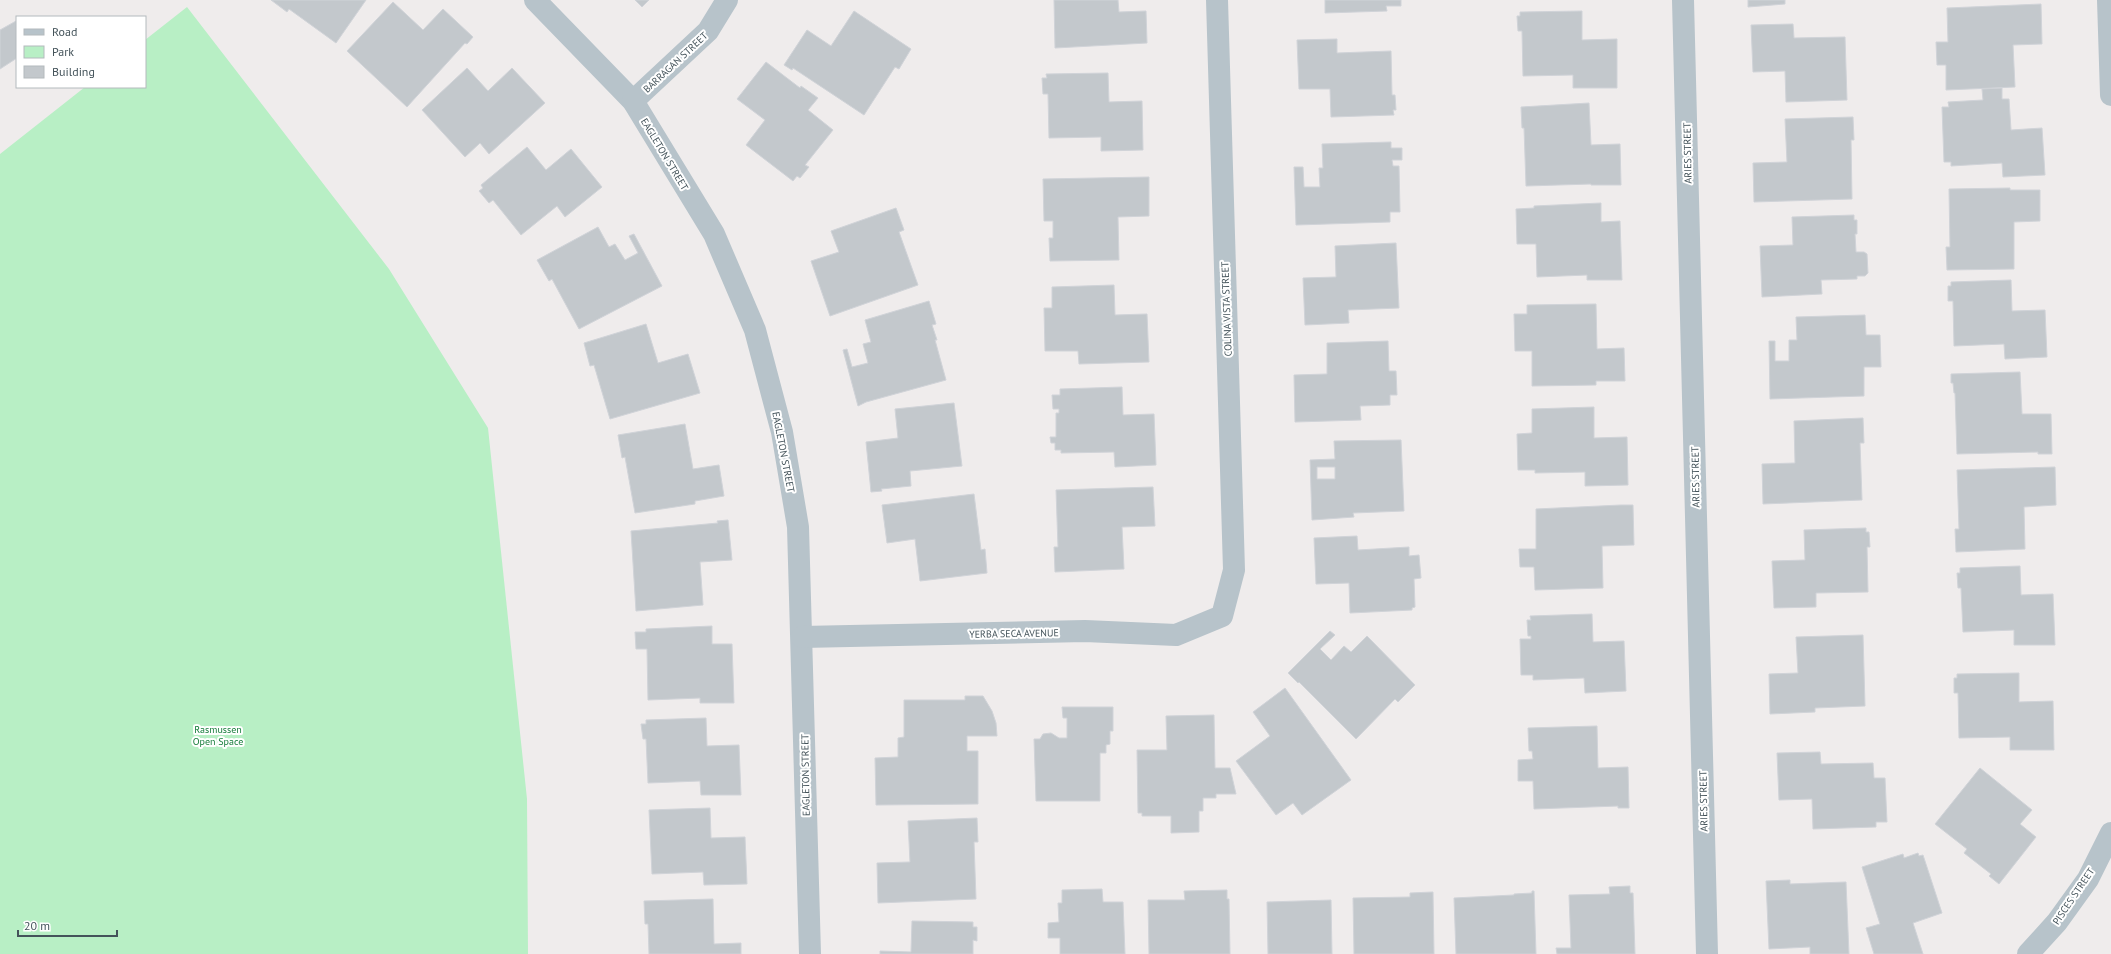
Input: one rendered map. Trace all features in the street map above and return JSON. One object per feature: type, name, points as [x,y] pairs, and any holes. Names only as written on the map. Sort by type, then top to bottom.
[{"type":"street","name":"EAGLETON STREET","points":[[535,0],[633,101],[714,234],[755,330],[782,432],[798,527],[810,954]]},
{"type":"street","name":"BARRAGAN STREET","points":[[633,101],[708,31],[727,0]]},
{"type":"street","name":"COLINA VISTA STREET","points":[[1217,0],[1234,570],[1222,616]]},
{"type":"street","name":"ARIES STREET","points":[[1683,0],[1707,954]]},
{"type":"street","points":[[2108,0],[2111,95]]},
{"type":"street","name":"YERBA SECA AVENUE","points":[[802,637],[1085,631],[1176,635],[1222,616]]},
{"type":"street","name":"PISCES STREET","points":[[2028,954],[2057,922],[2088,879],[2111,833]]},
{"type":"green space","name":"Rasmussen Open Space","points":[[187,7],[389,269],[488,428],[527,799],[528,954],[0,954],[0,154],[84,88],[146,88],[146,39]]},
{"type":"building","points":[[271,0],[366,0],[336,43],[289,9],[287,12]]},
{"type":"building","points":[[635,0],[649,0],[642,7]]},
{"type":"building","points":[[1054,0],[1118,0],[1119,12],[1146,11],[1147,43],[1055,48]]},
{"type":"building","points":[[1325,0],[1401,0],[1401,6],[1386,6],[1387,11],[1325,13]]},
{"type":"building","points":[[1748,0],[1785,0],[1785,4],[1748,7]]},
{"type":"building","points":[[393,2],[423,30],[443,9],[473,37],[467,44],[465,43],[407,107],[347,51]]},
{"type":"building","points":[[2041,4],[2042,44],[2013,45],[2015,87],[1946,90],[1946,65],[1937,65],[1936,42],[1948,42],[1947,8]]},
{"type":"building","points":[[854,11],[911,49],[899,69],[895,67],[864,115],[793,68],[792,70],[784,65],[807,30],[831,46]]},
{"type":"building","points":[[1582,11],[1582,40],[1617,39],[1617,88],[1573,88],[1573,75],[1523,76],[1522,31],[1518,31],[1517,16],[1520,16],[1520,12]]},
{"type":"building","points":[[16,21],[16,59],[0,69],[0,30]]},
{"type":"building","points":[[1793,24],[1794,38],[1845,37],[1847,100],[1786,102],[1785,71],[1753,72],[1751,25]]},
{"type":"building","points":[[1337,39],[1337,53],[1391,51],[1392,95],[1395,95],[1396,110],[1393,110],[1394,115],[1331,117],[1330,89],[1299,89],[1297,40]]},
{"type":"building","points":[[766,62],[800,88],[801,86],[818,98],[808,110],[833,130],[805,165],[809,167],[800,178],[797,176],[793,181],[746,145],[765,120],[737,99]]},
{"type":"building","points":[[467,68],[488,91],[512,68],[545,103],[489,154],[480,143],[465,157],[422,110]]},
{"type":"building","points":[[1108,73],[1109,102],[1142,101],[1143,150],[1101,151],[1101,137],[1049,138],[1048,94],[1043,94],[1042,78],[1047,78],[1046,74]]},
{"type":"building","points":[[2002,88],[2002,99],[2009,99],[2011,130],[2042,128],[2045,175],[2003,177],[2002,163],[1951,166],[1951,162],[1944,162],[1942,107],[1949,107],[1948,102],[1983,100],[1982,89]]},
{"type":"building","points":[[1589,103],[1591,145],[1620,144],[1621,185],[1591,184],[1526,186],[1524,128],[1522,128],[1521,107]]},
{"type":"building","points":[[1853,117],[1854,140],[1851,140],[1852,199],[1754,202],[1753,163],[1787,162],[1785,119]]},
{"type":"building","points":[[1391,142],[1391,148],[1402,148],[1402,160],[1392,160],[1393,166],[1399,166],[1400,212],[1390,212],[1390,222],[1296,225],[1294,167],[1303,167],[1304,187],[1320,187],[1319,168],[1323,168],[1322,144]]},
{"type":"building","points":[[527,147],[546,170],[571,149],[602,187],[565,217],[557,206],[521,235],[493,200],[489,203],[479,191],[483,188],[481,185]]},
{"type":"building","points":[[1149,177],[1149,216],[1118,217],[1119,260],[1050,261],[1049,238],[1053,238],[1053,221],[1044,221],[1043,179]]},
{"type":"building","points":[[2010,188],[2010,190],[2040,190],[2040,221],[2014,222],[2014,269],[1947,270],[1946,247],[1950,247],[1949,189]]},
{"type":"building","points":[[1601,203],[1601,222],[1620,221],[1622,280],[1587,280],[1587,275],[1537,277],[1536,244],[1517,244],[1516,209],[1534,208],[1534,206]]},
{"type":"building","points":[[896,208],[904,230],[899,232],[918,285],[830,316],[811,261],[839,252],[831,231]]},
{"type":"building","points":[[1854,215],[1854,220],[1857,220],[1857,234],[1855,234],[1856,252],[1864,252],[1867,254],[1868,273],[1865,276],[1857,276],[1857,279],[1821,280],[1822,294],[1762,297],[1760,246],[1793,245],[1792,217]]},
{"type":"building","points":[[598,227],[609,247],[615,244],[625,260],[638,253],[629,236],[634,234],[662,286],[579,329],[552,279],[549,281],[537,260]]},
{"type":"building","points":[[1396,243],[1399,308],[1348,310],[1349,323],[1305,325],[1303,278],[1336,277],[1335,246]]},
{"type":"building","points":[[2011,280],[2012,311],[2045,310],[2047,357],[2005,359],[2004,344],[1954,346],[1953,301],[1948,301],[1948,286],[1951,286],[1951,282]]},
{"type":"building","points":[[1114,285],[1115,315],[1147,314],[1149,362],[1079,364],[1078,351],[1045,351],[1044,308],[1052,308],[1052,287]]},
{"type":"building","points":[[929,301],[936,324],[932,325],[937,340],[935,340],[946,380],[866,402],[858,406],[843,350],[847,349],[852,367],[868,363],[863,344],[871,342],[865,320]]},
{"type":"building","points":[[1596,304],[1597,349],[1624,348],[1625,381],[1596,381],[1596,385],[1532,386],[1532,351],[1515,351],[1514,314],[1527,314],[1527,305]]},
{"type":"building","points":[[1865,315],[1866,335],[1880,335],[1881,367],[1864,367],[1864,396],[1770,399],[1769,341],[1775,341],[1775,361],[1789,361],[1789,340],[1797,340],[1796,317]]},
{"type":"building","points":[[646,324],[658,363],[688,354],[700,393],[610,419],[594,365],[590,366],[584,343]]},
{"type":"building","points":[[1388,341],[1389,371],[1396,371],[1397,395],[1390,395],[1390,405],[1360,406],[1361,420],[1295,422],[1294,375],[1327,374],[1327,343]]},
{"type":"building","points":[[2020,372],[2022,414],[2051,414],[2052,454],[2038,454],[2038,452],[1957,454],[1955,393],[1953,383],[1951,383],[1951,374]]},
{"type":"building","points":[[1122,387],[1123,415],[1154,414],[1156,465],[1115,467],[1114,452],[1061,453],[1061,450],[1055,450],[1055,443],[1051,443],[1050,437],[1056,437],[1056,413],[1059,413],[1059,409],[1053,409],[1052,395],[1060,395],[1060,389]]},
{"type":"building","points":[[954,403],[962,466],[910,471],[911,486],[881,489],[882,491],[871,492],[866,442],[898,438],[895,409]]},
{"type":"building","points":[[1594,407],[1594,438],[1627,437],[1628,485],[1585,486],[1585,472],[1535,473],[1535,470],[1518,470],[1517,434],[1532,433],[1532,409]]},
{"type":"building","points":[[1863,418],[1864,443],[1860,443],[1862,500],[1763,504],[1762,464],[1795,463],[1794,421]]},
{"type":"building","points":[[685,424],[693,469],[719,465],[724,496],[695,501],[695,504],[635,513],[625,457],[622,458],[618,435]]},
{"type":"building","points":[[1401,440],[1404,511],[1353,513],[1354,517],[1312,520],[1310,460],[1335,459],[1334,441]],"holes":[[[1317,467],[1335,467],[1335,479],[1317,479]]]},
{"type":"building","points":[[2055,467],[2056,505],[2024,507],[2025,549],[1956,552],[1955,529],[1959,529],[1957,470]]},
{"type":"building","points":[[1153,487],[1155,526],[1122,527],[1124,569],[1055,572],[1054,547],[1058,547],[1056,490]]},
{"type":"building","points":[[974,494],[981,550],[985,549],[987,573],[920,581],[915,539],[887,543],[882,505]]},
{"type":"building","points":[[1633,505],[1634,545],[1602,546],[1603,588],[1535,590],[1534,567],[1520,567],[1519,549],[1536,549],[1536,509]]},
{"type":"building","points":[[728,520],[732,560],[700,562],[703,605],[636,611],[631,531],[718,523],[717,521]]},
{"type":"building","points":[[1866,528],[1866,532],[1869,532],[1870,547],[1867,547],[1868,592],[1816,593],[1816,607],[1774,608],[1772,561],[1805,560],[1804,530]]},
{"type":"building","points":[[1357,536],[1358,550],[1409,547],[1409,556],[1419,555],[1421,578],[1414,579],[1415,607],[1412,608],[1412,610],[1350,613],[1349,583],[1316,584],[1314,538]]},
{"type":"building","points":[[2020,566],[2021,595],[2053,594],[2055,645],[2014,645],[2014,630],[1963,632],[1961,588],[1958,588],[1957,573],[1960,573],[1960,568]]},
{"type":"building","points":[[1592,614],[1593,642],[1624,641],[1626,691],[1585,693],[1584,678],[1533,680],[1533,675],[1521,675],[1520,639],[1531,639],[1531,636],[1528,636],[1527,620],[1531,620],[1530,616]]},
{"type":"building","points":[[712,626],[712,644],[732,644],[734,703],[700,703],[700,698],[648,700],[647,649],[636,649],[635,632],[646,632],[646,629]]},
{"type":"building","points":[[1330,631],[1335,635],[1320,649],[1331,660],[1344,646],[1351,652],[1367,636],[1415,685],[1398,702],[1395,699],[1356,739],[1299,682],[1298,683],[1288,673]]},
{"type":"building","points":[[1863,635],[1865,706],[1815,708],[1815,712],[1770,714],[1769,674],[1798,673],[1796,637]]},
{"type":"building","points":[[2019,673],[2019,702],[2053,701],[2054,750],[2010,750],[2010,737],[1959,738],[1958,693],[1954,693],[1954,678],[1957,678],[1957,674]]},
{"type":"building","points":[[1285,688],[1351,780],[1302,815],[1293,803],[1276,815],[1236,761],[1270,736],[1253,712]]},
{"type":"building","points":[[965,696],[983,696],[992,711],[996,723],[997,736],[967,736],[967,751],[978,751],[978,804],[876,805],[875,758],[898,757],[898,738],[904,737],[904,700],[965,700]]},
{"type":"building","points":[[1062,707],[1113,707],[1113,731],[1110,731],[1110,744],[1106,745],[1106,753],[1100,753],[1100,801],[1036,801],[1034,739],[1040,739],[1043,734],[1051,733],[1059,738],[1067,738],[1067,718],[1063,718]]},
{"type":"building","points":[[1214,715],[1215,768],[1230,768],[1236,794],[1216,794],[1216,798],[1203,798],[1203,811],[1199,811],[1199,832],[1171,833],[1171,816],[1142,816],[1142,813],[1138,813],[1137,750],[1167,750],[1166,716]]},
{"type":"building","points":[[706,718],[707,746],[739,745],[741,795],[701,795],[700,781],[648,783],[646,739],[643,739],[641,724],[646,724],[646,720]]},
{"type":"building","points":[[1597,726],[1598,768],[1628,767],[1629,808],[1618,808],[1618,806],[1534,809],[1533,781],[1518,781],[1518,760],[1533,759],[1532,751],[1529,751],[1528,728]]},
{"type":"building","points":[[1820,752],[1821,764],[1873,763],[1874,778],[1885,778],[1887,822],[1876,822],[1876,827],[1813,829],[1812,799],[1779,800],[1777,753]]},
{"type":"building","points":[[1980,768],[2032,810],[2020,824],[2036,837],[1999,884],[1989,876],[1991,874],[1964,853],[1967,849],[1935,824]]},
{"type":"building","points":[[710,808],[711,838],[745,837],[747,884],[704,885],[703,872],[652,874],[649,810]]},
{"type":"building","points":[[977,818],[978,842],[974,842],[976,899],[878,903],[877,863],[910,862],[908,821]]},
{"type":"building","points":[[1918,853],[1919,856],[1923,855],[1942,913],[1913,923],[1923,954],[1874,954],[1866,928],[1880,924],[1862,867],[1903,854],[1904,858]]},
{"type":"building","points":[[1790,880],[1790,884],[1846,882],[1849,954],[1810,954],[1810,947],[1769,949],[1766,881]]},
{"type":"building","points":[[1630,886],[1630,893],[1633,893],[1635,954],[1557,954],[1556,948],[1571,948],[1569,895],[1610,894],[1609,887]]},
{"type":"building","points":[[1102,889],[1103,902],[1123,902],[1125,954],[1060,954],[1060,938],[1048,938],[1048,923],[1059,922],[1058,903],[1062,903],[1062,890]]},
{"type":"building","points":[[1227,890],[1227,899],[1229,899],[1230,954],[1149,954],[1148,900],[1185,900],[1184,891]]},
{"type":"building","points":[[1532,891],[1534,891],[1536,954],[1456,954],[1454,898],[1514,895],[1532,893]]},
{"type":"building","points":[[1433,892],[1434,954],[1354,954],[1353,898],[1410,897],[1410,893]]},
{"type":"building","points":[[713,899],[714,944],[741,943],[741,954],[649,954],[648,924],[645,924],[644,901]]},
{"type":"building","points":[[1331,900],[1332,954],[1268,954],[1267,902]]},
{"type":"building","points":[[912,921],[973,922],[973,927],[977,927],[977,941],[973,940],[973,954],[880,954],[880,951],[911,952]]}]
